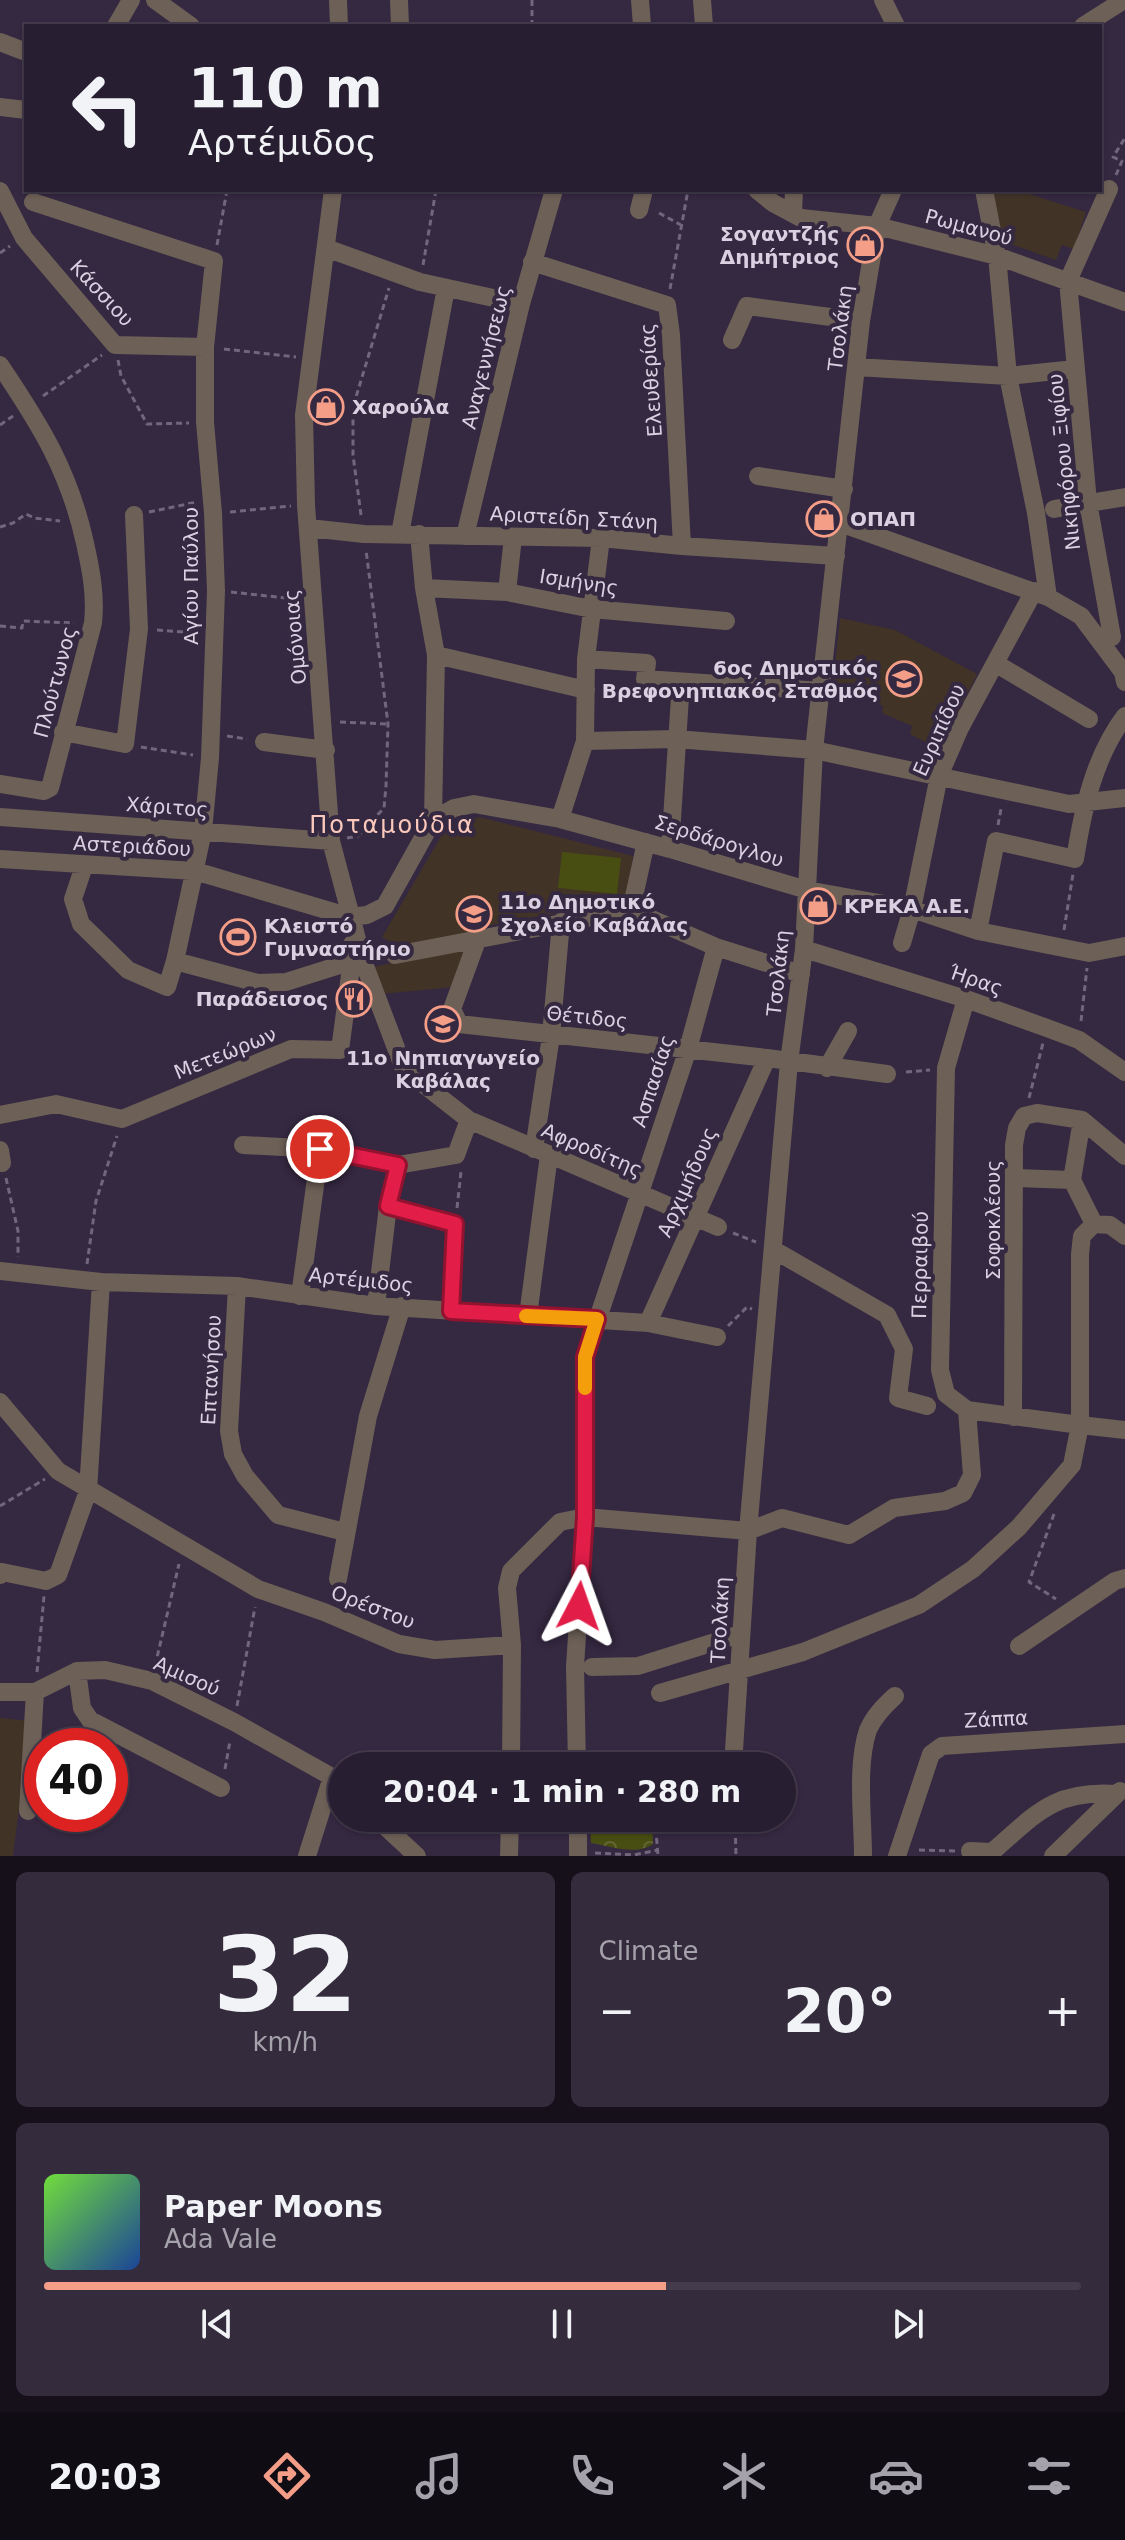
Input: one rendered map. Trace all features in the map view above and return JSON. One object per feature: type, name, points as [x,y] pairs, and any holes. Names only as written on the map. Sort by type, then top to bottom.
[{"type":"street","points":[[117,24],[131,0]]},
{"type":"street","points":[[155,0],[188,24]]},
{"type":"street","points":[[338,0],[339,24]]},
{"type":"street","points":[[399,0],[400,24]]},
{"type":"street","points":[[640,0],[642,24]]},
{"type":"street","points":[[702,0],[704,24]]},
{"type":"street","points":[[883,0],[895,24]]},
{"type":"street","points":[[1086,24],[1124,0]]},
{"type":"street","points":[[0,42],[24,51]]},
{"type":"street","points":[[0,107],[24,110]]},
{"type":"street","points":[[1068,281],[1109,189]]},
{"type":"street","name":"Κάσσιου","points":[[0,191],[24,238],[115,345],[205,347]]},
{"type":"street","name":"Ομόνοιας","points":[[333,192],[304,415],[306,505],[331,841],[357,959],[404,1069]]},
{"type":"street","name":"Αναγεννήσεως","points":[[465,536],[521,304],[553,192]]},
{"type":"street","points":[[639,210],[644,192]]},
{"type":"street","name":"Ρωμανού","points":[[759,192],[801,218],[877,226],[997,256],[1125,302]]},
{"type":"street","points":[[793,214],[794,192]]},
{"type":"street","name":"Τσολάκη","points":[[734,1752],[748,1531],[789,1062],[804,949],[814,750],[861,321],[877,226],[892,192]]},
{"type":"street","points":[[984,192],[997,256],[1008,376],[1036,513],[1041,594]]},
{"type":"street","points":[[12,212],[34,196],[214,261]]},
{"type":"street","points":[[326,248],[446,288],[521,304]]},
{"type":"street","name":"Αγίου Παύλου","points":[[175,961],[203,831],[210,758],[216,591],[213,506],[205,422],[205,347],[214,261]]},
{"type":"street","name":"Ελευθερίας","points":[[532,262],[667,305],[682,546]]},
{"type":"street","name":"Νικηφόρου Ξιφίου","points":[[1068,281],[1088,502],[1112,637]]},
{"type":"street","points":[[400,534],[446,288]]},
{"type":"street","points":[[732,340],[747,306],[861,321]]},
{"type":"street","name":"Πλούτωνος","points":[[0,365],[46,435],[68,480],[84,538],[94,600],[93,623],[50,788],[44,791],[0,784]]},
{"type":"street","points":[[856,367],[1008,376],[1075,369]]},
{"type":"street","points":[[758,476],[844,489]]},
{"type":"street","points":[[1054,509],[1125,497]]},
{"type":"street","points":[[63,732],[125,744],[139,629],[134,515]]},
{"type":"street","points":[[840,523],[1041,594],[1081,616],[1124,675]]},
{"type":"street","name":"Αριστείδη Στάνη","points":[[309,528],[364,534],[601,538],[836,556]]},
{"type":"street","points":[[350,917],[367,915],[385,906],[433,820],[436,655],[424,588],[419,534]]},
{"type":"street","points":[[507,592],[513,537]]},
{"type":"street","points":[[560,819],[585,741],[586,659],[601,538]]},
{"type":"street","name":"Ισμήνης","points":[[424,588],[507,592],[592,609],[726,621]]},
{"type":"street","name":"Ευριπίδου","points":[[902,943],[912,909],[939,776],[960,728],[995,663],[1041,594]]},
{"type":"street","points":[[436,655],[586,690]]},
{"type":"street","points":[[586,659],[647,663],[645,679],[821,691]]},
{"type":"street","points":[[995,663],[1112,733]]},
{"type":"street","points":[[670,849],[681,682]]},
{"type":"street","points":[[978,931],[996,841],[1075,859],[1084,802],[1112,733],[1125,716]]},
{"type":"street","points":[[585,741],[676,739],[814,750],[1069,804],[1125,798]]},
{"type":"street","points":[[264,742],[326,750]]},
{"type":"street","name":"Σερδάρογλου","points":[[433,820],[454,808],[474,804],[560,819],[807,890],[912,909],[978,931],[1089,953],[1125,946]]},
{"type":"street","name":"Χάριτος","points":[[0,817],[331,841]]},
{"type":"street","points":[[631,910],[646,842]]},
{"type":"street","name":"Αστεριάδου","points":[[0,859],[195,871],[350,917]]},
{"type":"street","points":[[84,866],[73,899],[81,924],[128,970],[167,987],[175,961],[258,983],[286,982],[357,959]]},
{"type":"street","points":[[395,955],[631,910],[716,947],[801,974]]},
{"type":"street","points":[[528,1316],[561,922]]},
{"type":"street","name":"Θέτιδος","points":[[478,938],[452,1009],[459,1024],[887,1074]]},
{"type":"street","name":"Ασπασίας","points":[[577,1752],[575,1666],[585,1517],[585,1357],[688,1049],[716,947]]},
{"type":"street","name":"Ήρας","points":[[804,949],[966,999],[1079,1040],[1125,1072]]},
{"type":"street","name":"Μετεώρων","points":[[122,1119],[291,1049],[340,1050],[357,959]]},
{"type":"street","name":"Περραιβού","points":[[966,999],[946,1068],[940,1370],[946,1394],[967,1410]]},
{"type":"street","points":[[827,1068],[848,1031]]},
{"type":"street","name":"Αρχιμήδους","points":[[648,1323],[767,1058]]},
{"type":"street","name":"Αφροδίτης","points":[[404,1069],[469,1120],[718,1227]]},
{"type":"street","points":[[0,1115],[56,1104],[122,1119]]},
{"type":"street","points":[[1024,1116],[1037,1113],[1082,1120],[1125,1156]]},
{"type":"street","name":"Σοφοκλέους","points":[[1013,1417],[1014,1145],[1017,1128],[1024,1116]]},
{"type":"street","points":[[243,1145],[320,1149],[398,1165],[456,1155],[469,1120]]},
{"type":"street","points":[[1082,1120],[1072,1180],[1094,1224]]},
{"type":"street","points":[[300,1296],[320,1149]]},
{"type":"street","points":[[376,1306],[388,1206],[398,1165]]},
{"type":"street","points":[[1016,1178],[1072,1180]]},
{"type":"street","points":[[388,1206],[455,1224],[451,1311]]},
{"type":"street","points":[[660,1693],[803,1652],[919,1605],[973,1569],[1019,1527],[1072,1465],[1080,1425],[1082,1236],[1094,1224],[1110,1225],[1125,1236]]},
{"type":"street","points":[[774,1250],[887,1315],[904,1349],[898,1398],[927,1406]]},
{"type":"street","name":"Αρτέμιδος","points":[[9,1272],[93,1281],[237,1286],[376,1306],[648,1323],[717,1337]]},
{"type":"street","points":[[1,1572],[46,1581],[58,1575],[88,1491],[93,1281]]},
{"type":"street","name":"Επτανήσου","points":[[237,1286],[229,1431],[233,1454],[245,1476],[278,1515],[345,1532]]},
{"type":"street","points":[[338,1579],[368,1416],[402,1306]]},
{"type":"street","name":"Ορέστου","points":[[0,1402],[58,1471],[258,1589],[324,1612],[399,1644],[435,1650],[512,1645]]},
{"type":"street","points":[[511,1752],[512,1645],[507,1588],[511,1571],[560,1522],[585,1517],[748,1531],[782,1518],[849,1535],[894,1508],[945,1501],[963,1493],[972,1475],[967,1410],[1125,1430]]},
{"type":"street","points":[[1019,1646],[1115,1581],[1125,1578]]},
{"type":"street","points":[[592,1667],[638,1666],[740,1634]]},
{"type":"street","name":"Αμισού","points":[[0,1692],[35,1692],[77,1671],[105,1670],[152,1681],[234,1722],[328,1777]]},
{"type":"street","points":[[77,1671],[82,1708],[90,1720],[221,1788]]},
{"type":"street","points":[[33,1728],[35,1692]]},
{"type":"street","points":[[895,1696],[879,1711],[869,1728],[864,1747],[863,1856],[898,1852]]},
{"type":"street","name":"Ζάππα","points":[[898,1852],[931,1754],[942,1746],[1125,1734]]},
{"type":"street","points":[[970,1851],[992,1852],[1045,1807],[1068,1796],[1120,1790]]},
{"type":"street","points":[[1053,1856],[1120,1790]]},
{"type":"street","points":[[307,1856],[328,1804]]},
{"type":"street","points":[[391,1832],[417,1856]]},
{"type":"street","points":[[509,1856],[510,1832]]},
{"type":"street","points":[[578,1832],[578,1854]]},
{"type":"path","points":[[532,0],[532,24]]},
{"type":"path","points":[[1109,189],[1122,161],[1113,157],[1125,138]]},
{"type":"path","points":[[214,261],[227,192]]},
{"type":"path","points":[[426,248],[436,192]]},
{"type":"path","points":[[667,305],[688,192]]},
{"type":"path","points":[[659,213],[681,225]]},
{"type":"path","points":[[331,841],[358,836],[384,808],[388,724],[353,455],[353,407],[394,273]]},
{"type":"path","points":[[0,425],[115,345],[121,376],[147,424],[205,422]]},
{"type":"path","points":[[205,347],[311,358]]},
{"type":"path","points":[[134,515],[213,506],[306,505]]},
{"type":"path","points":[[0,527],[26,514],[68,523],[78,537],[84,538]]},
{"type":"path","points":[[216,591],[313,601]]},
{"type":"path","points":[[0,626],[22,628],[23,621],[93,623]]},
{"type":"path","points":[[139,629],[214,634]]},
{"type":"path","points":[[324,722],[388,724]]},
{"type":"path","points":[[211,734],[264,742]]},
{"type":"path","points":[[125,744],[210,758]]},
{"type":"path","points":[[996,841],[1003,791]]},
{"type":"path","points":[[1062,947],[1075,859]]},
{"type":"path","points":[[1079,1040],[1089,953]]},
{"type":"path","points":[[1024,1116],[1047,1028]]},
{"type":"path","points":[[887,1074],[946,1068]]},
{"type":"path","points":[[93,1281],[96,1201],[122,1119]]},
{"type":"path","points":[[455,1224],[462,1164],[456,1155]]},
{"type":"path","points":[[1,1157],[18,1231],[9,1272]]},
{"type":"path","points":[[718,1227],[774,1250]]},
{"type":"path","points":[[717,1337],[747,1307],[767,1314]]},
{"type":"path","points":[[0,1506],[25,1490]]},
{"type":"path","points":[[1051,1595],[1029,1582],[1056,1509]]},
{"type":"path","points":[[152,1681],[184,1545]]},
{"type":"path","points":[[35,1692],[46,1581]]},
{"type":"path","points":[[221,1788],[258,1589]]},
{"type":"path","points":[[656,1832],[658,1856]]},
{"type":"path","points":[[735,1832],[736,1856]]},
{"type":"path","points":[[578,1854],[634,1855],[658,1850]]},
{"type":"path","points":[[898,1852],[970,1851]]},
{"type":"shaded area","points":[[992,192],[1022,192],[1086,212],[1074,249],[1062,245],[1056,260],[1010,244],[1003,238]]},
{"type":"shaded area","name":"6ος Δημοτικός Βρεφονηπιακός Σταθμός","points":[[840,618],[895,630],[977,674],[940,750],[910,734],[912,726],[882,713],[883,706],[833,685]]},
{"type":"shaded area","name":"11ο Δημοτικό Σχολείο Καβάλας","points":[[479,817],[633,856],[627,900],[476,928],[455,987],[380,994],[374,967],[395,962],[391,943],[382,937],[447,826]]},
{"type":"shaded area","points":[[0,1718],[30,1721],[29,1728],[24,1728],[24,1769],[13,1856],[0,1856]]},
{"type":"green space","points":[[562,852],[621,858],[617,894],[558,888]]},
{"type":"green space","points":[[591,1832],[653,1832],[653,1844],[646,1848],[631,1850],[591,1843]]},
{"type":"slow traffic","points":[[526,1316],[597,1319],[585,1357],[585,1388]]},
{"type":"place","name":"Σογαντζής Δημήτριος","points":[[865,245]]},
{"type":"place","name":"Χαρούλα","points":[[326,407]]},
{"type":"place","name":"ΟΠΑΠ","points":[[824,519]]},
{"type":"place","name":"6ος Δημοτικός Βρεφονηπιακός Σταθμός","points":[[904,679]]},
{"type":"place","name":"ΚΡΕΚΑ Α.Ε.","points":[[818,906]]},
{"type":"place","name":"11ο Δημοτικό Σχολείο Καβάλας","points":[[474,914]]},
{"type":"place","name":"Κλειστό Γυμναστήριο","points":[[238,937]]},
{"type":"place","name":"Παράδεισος","points":[[354,999]]},
{"type":"place","name":"11ο Νηπιαγωγείο Καβάλας","points":[[443,1024]]},
{"type":"district","name":"Ποταμούδια","points":[[392,825]]},
{"type":"route","points":[[320,1149],[398,1165],[388,1206],[455,1224],[451,1311],[597,1319],[585,1357],[585,1517],[579,1606]]}]
